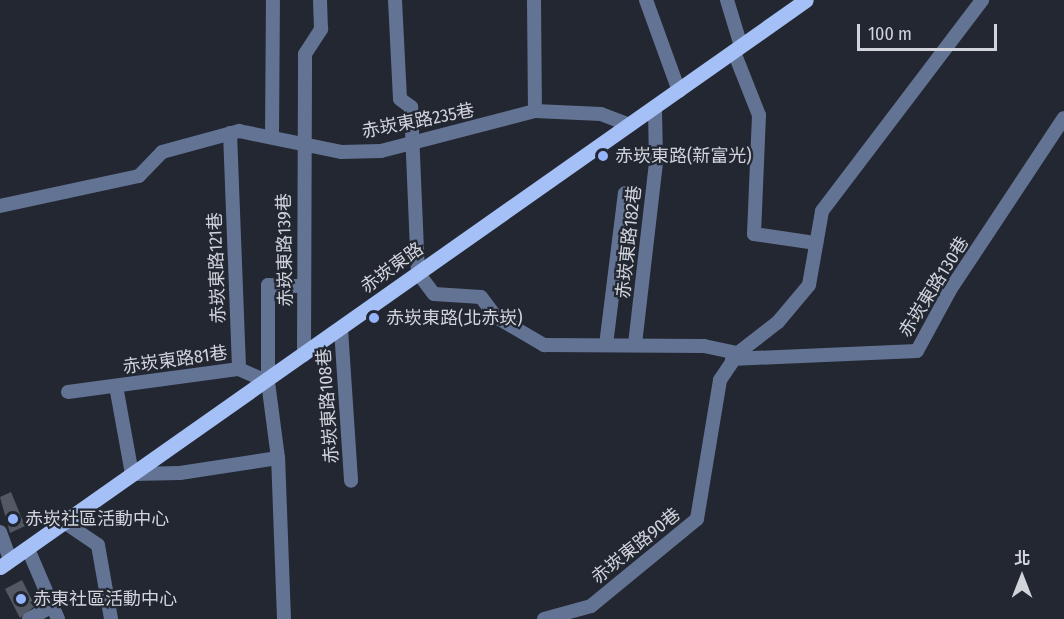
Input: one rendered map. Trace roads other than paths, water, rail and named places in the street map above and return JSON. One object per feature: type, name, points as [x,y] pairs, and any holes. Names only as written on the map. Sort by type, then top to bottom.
[{"type":"main road","name":"赤崁東路","points":[[5,564],[268,382],[418,273],[680,91],[806,0]]},
{"type":"street","points":[[272,137],[273,0]]},
{"type":"street","name":"赤崁東路139巷","points":[[304,355],[302,145],[305,54],[321,29],[320,0]]},
{"type":"street","points":[[395,0],[399,95],[411,104],[418,273]]},
{"type":"street","points":[[534,0],[535,111]]},
{"type":"street","points":[[646,0],[680,91]]},
{"type":"street","points":[[727,0],[738,49],[759,114],[754,234],[816,243]]},
{"type":"street","points":[[735,356],[778,322],[809,285],[822,211],[982,0]]},
{"type":"street","name":"赤崁東路182巷","points":[[635,344],[656,162],[655,108]]},
{"type":"street","name":"赤崁東路235巷","points":[[0,206],[139,176],[162,152],[230,133],[272,137],[329,151],[381,151],[411,141],[491,126],[535,111],[601,114],[630,125]]},
{"type":"street","name":"赤崁東路130巷","points":[[418,273],[439,296],[484,298],[496,316],[544,345],[635,344],[735,356],[916,351],[950,290],[1064,118]]},
{"type":"street","name":"赤崁東路121巷","points":[[230,133],[239,369]]},
{"type":"street","name":"赤崁東路182巷","points":[[606,345],[625,193]]},
{"type":"street","points":[[284,619],[278,458],[268,382],[268,285],[303,286]]},
{"type":"street","name":"赤崁東路108巷","points":[[341,329],[351,481]]},
{"type":"street","name":"赤崁東路90巷","points":[[544,619],[591,606],[697,519],[716,388],[735,356]]},
{"type":"street","points":[[239,369],[268,382]]},
{"type":"street","name":"赤崁東路81巷","points":[[68,392],[239,369]]},
{"type":"street","name":"赤崁東路81巷","points":[[116,386],[132,474]]},
{"type":"street","points":[[132,474],[180,473],[278,458]]},
{"type":"street","points":[[64,522],[98,545],[111,619]]},
{"type":"street","points":[[0,532],[5,564]]},
{"type":"street","points":[[28,549],[55,613],[29,619]]},
{"type":"place","name":"赤崁東路(新富光)","points":[[603,156]]},
{"type":"place","name":"赤崁東路(北赤崁)","points":[[374,318]]},
{"type":"place","name":"赤崁社區活動中心","points":[[13,519]]},
{"type":"place","name":"赤東社區活動中心","points":[[21,599]]}]
